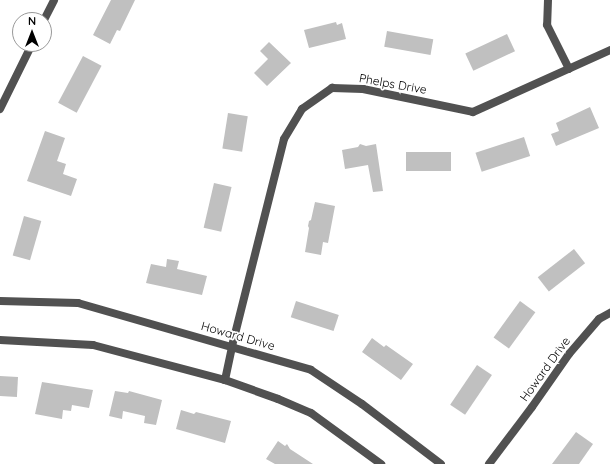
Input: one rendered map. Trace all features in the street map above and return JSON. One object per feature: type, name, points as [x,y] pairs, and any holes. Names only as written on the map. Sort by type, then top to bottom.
[{"type":"street","points":[[48,12],[54,0]]},
{"type":"street","points":[[548,0],[547,25],[569,68]]},
{"type":"street","name":"Phelps Drive","points":[[225,380],[232,346],[284,139],[302,109],[332,88],[340,88],[363,89],[473,112],[610,50]]},
{"type":"street","points":[[0,108],[28,52]]},
{"type":"street","name":"Howard Drive","points":[[0,301],[78,303],[232,346],[310,370],[362,404],[441,464]]},
{"type":"street","name":"Howard Drive","points":[[489,464],[532,407],[569,354],[599,319],[610,313]]},
{"type":"street","points":[[0,340],[93,345],[225,380],[278,399],[311,413],[381,464]]},
{"type":"building","points":[[111,0],[135,0],[120,31],[117,30],[110,44],[93,35]]},
{"type":"building","points":[[336,22],[337,25],[342,23],[346,39],[309,48],[304,30]]},
{"type":"building","points":[[387,31],[433,39],[431,55],[384,47]]},
{"type":"building","points":[[507,34],[515,51],[473,71],[465,53]]},
{"type":"building","points":[[269,42],[291,63],[267,86],[254,73],[268,59],[260,51]]},
{"type":"building","points":[[83,56],[102,66],[77,113],[58,103]]},
{"type":"building","points":[[590,107],[599,128],[556,146],[551,134],[559,131],[556,123]]},
{"type":"building","points":[[228,113],[248,116],[242,152],[222,149]]},
{"type":"building","points":[[45,131],[65,138],[57,161],[66,164],[63,174],[77,179],[71,196],[27,181]]},
{"type":"building","points":[[524,137],[530,156],[482,172],[475,153]]},
{"type":"building","points":[[360,144],[366,146],[376,144],[383,191],[373,192],[368,165],[345,169],[342,150],[358,147]]},
{"type":"building","points":[[406,152],[451,152],[451,171],[406,171]]},
{"type":"building","points":[[214,183],[232,187],[221,232],[204,228]]},
{"type":"building","points":[[315,202],[335,206],[328,243],[323,242],[321,255],[305,252],[309,221],[311,220]]},
{"type":"building","points":[[24,216],[41,221],[30,260],[13,255]]},
{"type":"building","points":[[574,249],[585,263],[549,292],[538,277]]},
{"type":"building","points":[[167,259],[179,261],[177,269],[207,276],[202,295],[146,283],[151,264],[166,267]]},
{"type":"building","points":[[296,301],[339,315],[334,331],[291,317]]},
{"type":"building","points":[[520,301],[535,312],[509,349],[494,337]]},
{"type":"building","points":[[372,338],[384,347],[386,345],[413,364],[401,380],[362,352]]},
{"type":"building","points":[[477,365],[492,375],[465,415],[450,405]]},
{"type":"building","points":[[0,376],[18,377],[17,397],[0,396]]},
{"type":"building","points":[[42,382],[93,390],[89,408],[72,405],[71,411],[63,410],[62,419],[35,414]]},
{"type":"building","points":[[115,391],[128,393],[129,391],[162,400],[156,425],[144,423],[145,416],[123,411],[122,419],[109,416]]},
{"type":"building","points":[[181,410],[194,414],[196,412],[231,421],[225,443],[176,429]]},
{"type":"building","points":[[576,432],[593,444],[579,464],[552,464]]},
{"type":"building","points":[[278,441],[285,446],[287,444],[290,449],[313,464],[275,464],[266,459]]}]
